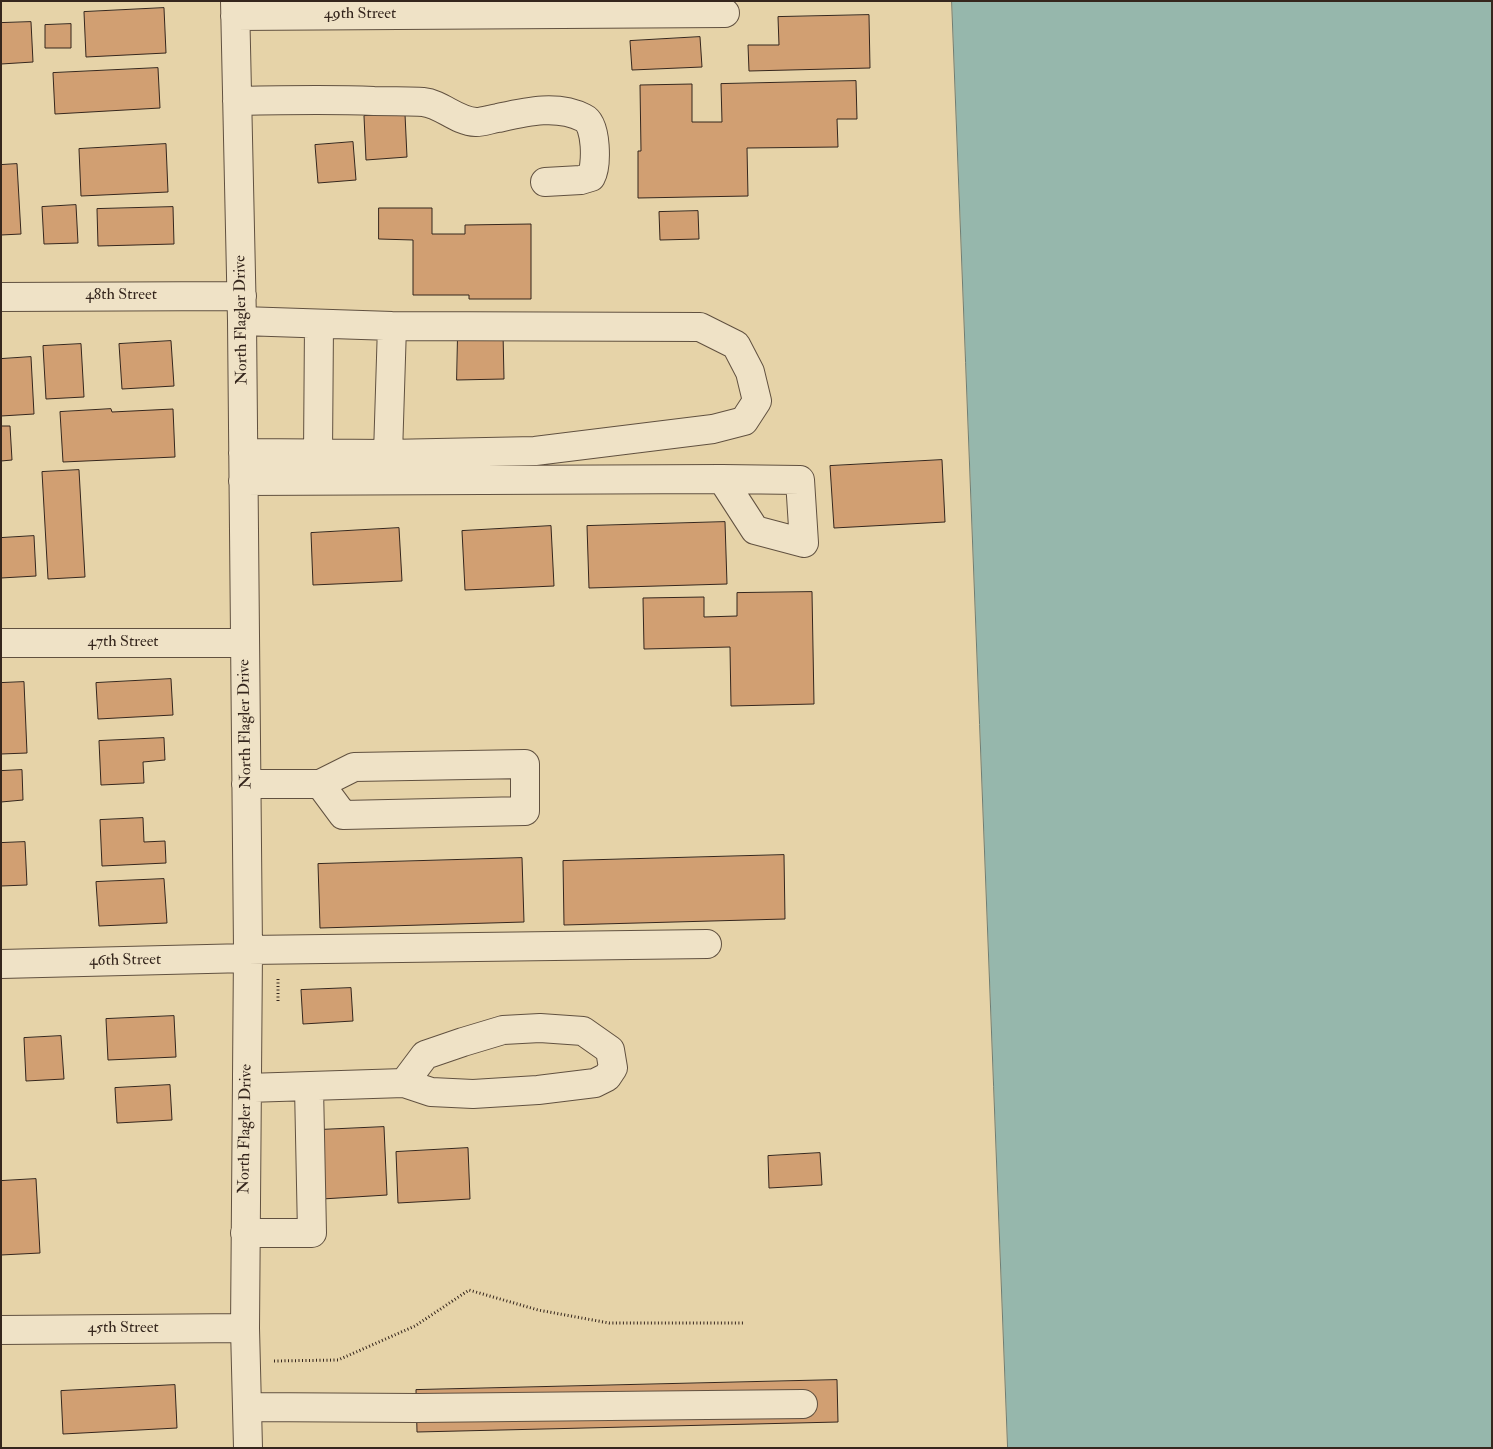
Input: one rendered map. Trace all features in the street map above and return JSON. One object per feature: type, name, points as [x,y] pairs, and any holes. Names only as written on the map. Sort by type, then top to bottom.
[{"type":"street","name":"49th Street","points":[[235,9],[725,13]]},
{"type":"street","name":"North Flagler Drive","points":[[235,9],[242,308],[248,954],[245,1328],[248,1448]]},
{"type":"street","points":[[237,101],[313,99],[425,102],[457,118],[477,122],[536,110],[566,112],[585,118],[591,126],[593,133],[595,170],[591,178],[545,182]]},
{"type":"street","name":"48th Street","points":[[1,296],[242,308],[319,324],[700,327],[736,345],[750,372],[757,401],[744,421],[703,430],[535,451],[388,454]]},
{"type":"street","points":[[318,454],[319,324]]},
{"type":"street","points":[[243,453],[388,454],[392,326]]},
{"type":"street","points":[[243,481],[722,479]]},
{"type":"street","name":"47th Street","points":[[1,643],[245,643]]},
{"type":"street","points":[[246,784],[320,784],[354,767],[525,764],[525,811],[343,815],[320,784]]},
{"type":"street","name":"46th Street","points":[[1,964],[248,954],[707,944]]},
{"type":"street","points":[[247,1088],[404,1083],[430,1092],[473,1094],[538,1090],[595,1083],[607,1077],[613,1068],[610,1050],[582,1031],[540,1028],[503,1030],[425,1055],[404,1083]]},
{"type":"street","points":[[246,1233],[312,1233],[309,1087]]},
{"type":"street","name":"45th Street","points":[[1,1330],[245,1328]]},
{"type":"street","points":[[247,1407],[417,1408],[803,1404]]},
{"type":"path","points":[[246,1362],[338,1360],[415,1326],[469,1290],[538,1310],[609,1323],[743,1323]]},
{"type":"water","points":[[952,1],[1492,1],[1492,1448],[1008,1448]]},
{"type":"building","points":[[164,8],[166,53],[86,57],[84,12]]},
{"type":"building","points":[[869,15],[870,68],[749,71],[748,45],[779,45],[778,17]]},
{"type":"building","points":[[31,22],[33,62],[1,64],[1,23]]},
{"type":"building","points":[[71,24],[71,48],[45,48],[45,25]]},
{"type":"building","points":[[700,37],[702,67],[632,70],[630,41]]},
{"type":"building","points":[[158,68],[160,108],[55,114],[53,73]]},
{"type":"building","points":[[856,81],[857,119],[837,119],[838,147],[747,148],[748,196],[638,198],[638,151],[641,151],[640,85],[692,84],[692,122],[722,122],[721,84]]},
{"type":"building","points":[[405,114],[407,157],[366,160],[364,116]]},
{"type":"building","points":[[353,142],[356,180],[318,183],[315,145]]},
{"type":"building","points":[[166,144],[168,192],[81,196],[79,149]]},
{"type":"building","points":[[17,164],[21,234],[1,235],[1,165]]},
{"type":"building","points":[[76,205],[78,243],[44,244],[42,207]]},
{"type":"building","points":[[173,207],[174,244],[98,246],[97,209]]},
{"type":"building","points":[[379,208],[432,208],[432,234],[465,234],[465,225],[531,224],[531,299],[469,299],[469,295],[413,295],[413,240],[379,239]]},
{"type":"building","points":[[698,211],[699,239],[660,240],[659,212]]},
{"type":"building","points":[[458,333],[503,333],[504,379],[457,380]]},
{"type":"building","points":[[171,341],[174,386],[122,389],[119,344]]},
{"type":"building","points":[[81,344],[84,397],[46,399],[43,346]]},
{"type":"building","points":[[31,357],[34,414],[1,416],[1,359]]},
{"type":"building","points":[[111,409],[112,412],[173,409],[175,457],[63,462],[60,412]]},
{"type":"building","points":[[1,426],[10,426],[12,460],[1,461]]},
{"type":"building","points":[[942,460],[945,522],[834,528],[830,466]]},
{"type":"building","points":[[79,470],[85,577],[48,579],[42,472]]},
{"type":"building","points":[[725,522],[727,584],[589,588],[587,526]]},
{"type":"building","points":[[551,526],[554,586],[465,590],[462,531]]},
{"type":"building","points":[[399,528],[402,581],[313,585],[311,533]]},
{"type":"building","points":[[34,536],[36,576],[1,578],[1,538]]},
{"type":"building","points":[[812,592],[814,704],[731,706],[730,647],[644,649],[643,598],[704,597],[704,617],[737,616],[737,593]]},
{"type":"building","points":[[171,679],[173,715],[98,719],[96,683]]},
{"type":"building","points":[[24,682],[27,753],[1,754],[1,683]]},
{"type":"building","points":[[164,738],[165,760],[143,762],[144,783],[101,785],[99,741]]},
{"type":"building","points":[[22,770],[23,800],[1,802],[1,771]]},
{"type":"building","points":[[143,818],[144,842],[165,841],[166,863],[102,866],[100,820]]},
{"type":"building","points":[[25,842],[27,885],[1,886],[1,843]]},
{"type":"building","points":[[784,855],[785,919],[564,925],[563,861]]},
{"type":"building","points":[[522,858],[524,922],[320,928],[318,864]]},
{"type":"building","points":[[164,879],[167,923],[99,926],[96,882]]},
{"type":"building","points":[[351,988],[353,1021],[303,1024],[301,990]]},
{"type":"building","points":[[174,1016],[176,1057],[108,1060],[106,1019]]},
{"type":"building","points":[[61,1036],[64,1079],[26,1081],[24,1038]]},
{"type":"building","points":[[170,1085],[172,1120],[117,1123],[115,1088]]},
{"type":"building","points":[[384,1127],[387,1195],[322,1199],[318,1130]]},
{"type":"building","points":[[468,1148],[470,1199],[398,1203],[396,1152]]},
{"type":"building","points":[[820,1153],[822,1185],[769,1188],[768,1156]]},
{"type":"building","points":[[36,1179],[40,1253],[1,1255],[1,1181]]},
{"type":"building","points":[[837,1380],[838,1422],[417,1432],[416,1390]]},
{"type":"building","points":[[175,1385],[177,1428],[63,1434],[61,1391]]}]
